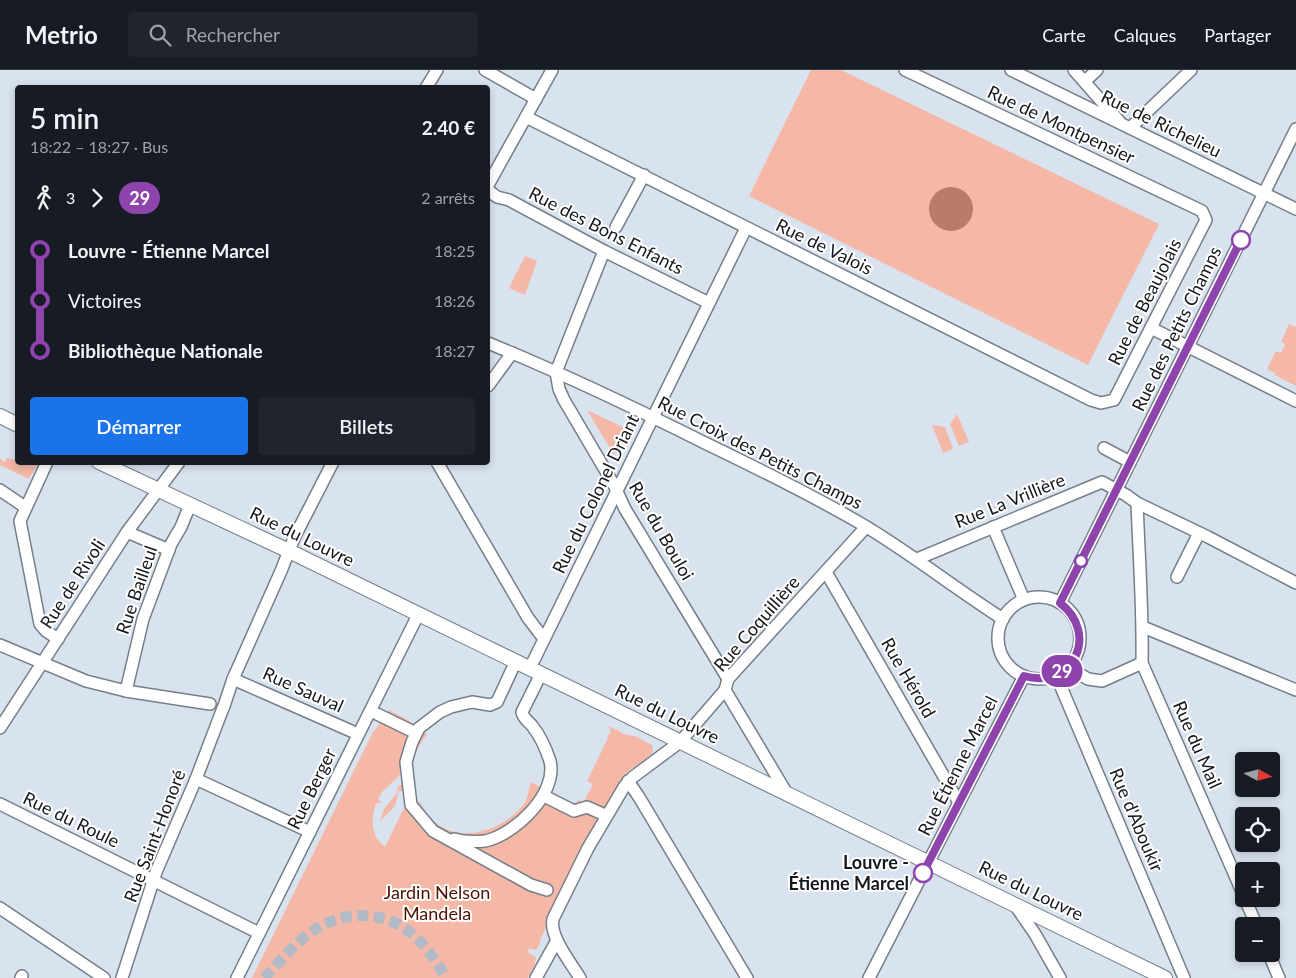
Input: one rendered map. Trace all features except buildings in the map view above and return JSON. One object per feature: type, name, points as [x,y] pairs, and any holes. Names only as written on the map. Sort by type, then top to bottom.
[{"type":"main road","points":[[0,416],[15,424]]},
{"type":"main road","name":"Rue du Louvre","points":[[105,465],[289,551],[1165,978]]},
{"type":"street","points":[[428,85],[437,70]]},
{"type":"street","points":[[485,70],[536,99]]},
{"type":"street","points":[[490,181],[552,70]]},
{"type":"street","name":"Rue de Montpensier","points":[[905,70],[1202,212]]},
{"type":"street","name":"Rue de Richelieu","points":[[1011,70],[1296,210]]},
{"type":"street","points":[[1074,70],[1126,126],[1191,70]]},
{"type":"street","points":[[1085,81],[1097,70]]},
{"type":"street","name":"Rue de Valois","points":[[526,117],[1091,400],[1107,403]]},
{"type":"street","name":"Rue des Petits Champs","points":[[1060,603],[1296,129]]},
{"type":"street","points":[[616,227],[644,175]]},
{"type":"street","name":"Rue des Bons Enfants","points":[[490,192],[497,197],[509,200],[709,304]]},
{"type":"street","name":"Rue de Beaujolais","points":[[1107,403],[1114,400],[1206,220],[1202,212]]},
{"type":"street","name":"Rue du Colonel Driant","points":[[544,796],[551,780],[550,762],[544,743],[523,717],[522,712],[544,639],[746,228]]},
{"type":"street","points":[[556,372],[604,251]]},
{"type":"street","points":[[1151,328],[1296,401]]},
{"type":"street","name":"Rue Croix des Petits Champs","points":[[490,344],[653,417],[817,498],[917,559],[932,572],[1003,619]]},
{"type":"street","points":[[490,383],[512,353]]},
{"type":"street","name":"Rue du Bouloi","points":[[556,372],[559,389],[564,400],[614,485],[616,492],[786,792]]},
{"type":"street","points":[[1104,448],[1130,462]]},
{"type":"street","points":[[46,465],[20,521],[40,624],[46,632],[58,639]]},
{"type":"street","name":"Rue de Rivoli","points":[[0,728],[39,661],[58,639],[155,488],[176,465]]},
{"type":"street","name":"Rue Saint-Honoré","points":[[122,978],[156,872],[196,779],[233,679],[328,465]]},
{"type":"street","points":[[439,465],[528,618],[544,639]]},
{"type":"street","name":"Rue La Vrillière","points":[[917,559],[1102,482],[1116,490]]},
{"type":"street","points":[[0,490],[25,508]]},
{"type":"street","points":[[1116,490],[1137,503],[1200,533],[1296,583]]},
{"type":"street","points":[[1068,668],[1088,679],[1102,681],[1142,663],[1143,627],[1140,598],[1137,503]]},
{"type":"street","name":"Rue Bailleul","points":[[126,691],[143,619],[168,550],[181,527],[190,505]]},
{"type":"street","name":"Rue Coquillière","points":[[557,941],[552,928],[555,914],[588,848],[628,781],[680,742],[727,685],[866,527]]},
{"type":"street","points":[[993,527],[1024,600]]},
{"type":"street","points":[[127,532],[168,550]]},
{"type":"street","points":[[1177,577],[1200,533]]},
{"type":"street","name":"Rue Hérold","points":[[826,572],[958,801]]},
{"type":"street","points":[[1040,598],[1060,603],[1074,617],[1079,630],[1079,644],[1076,655],[1068,668],[1056,675],[1039,679],[1024,676],[1013,669],[1002,656],[998,636],[1003,619],[1011,609],[1024,600],[1040,598]]},
{"type":"street","name":"Rue Berger","points":[[236,978],[418,615]]},
{"type":"street","points":[[1143,627],[1296,690]]},
{"type":"street","points":[[0,645],[86,681],[126,691],[210,704],[212,699],[217,697],[222,699],[224,707]]},
{"type":"street","points":[[516,662],[496,702],[490,705],[472,702],[451,707],[440,712],[418,730],[406,762],[411,805],[433,831],[532,884],[547,890]]},
{"type":"street","name":"Rue du Mail","points":[[1142,663],[1235,877]]},
{"type":"street","name":"Rue d'Aboukir","points":[[1056,675],[1184,978]]},
{"type":"street","name":"Rue Étienne Marcel","points":[[873,976],[958,801],[1024,676]]},
{"type":"street","name":"Rue Sauval","points":[[233,679],[358,734]]},
{"type":"street","points":[[377,714],[418,730]]},
{"type":"street","points":[[196,779],[310,832]]},
{"type":"street","points":[[628,781],[747,978]]},
{"type":"street","points":[[443,836],[464,842],[486,841],[506,832],[528,814],[544,796],[574,811],[587,807],[605,815]]},
{"type":"street","name":"Rue du Roule","points":[[0,804],[259,933]]},
{"type":"street","points":[[1014,903],[1035,934],[1060,978]]},
{"type":"street","points":[[0,908],[104,978]]},
{"type":"street","points":[[536,978],[557,941],[580,978]]},
{"type":"street","points":[[1273,962],[1280,978]]},
{"type":"green space","points":[[811,70],[841,70],[1159,224],[1088,365],[749,196]]},
{"type":"green space","points":[[525,256],[537,261],[525,295],[509,288]]},
{"type":"green space","points":[[1289,324],[1296,327],[1296,386],[1267,369],[1276,351],[1281,353],[1285,345],[1281,342]]},
{"type":"green space","points":[[587,410],[627,429],[614,455]]},
{"type":"green space","points":[[957,414],[969,442],[959,446],[950,424]]},
{"type":"green space","points":[[932,425],[945,427],[953,449],[943,453]]},
{"type":"green space","points":[[7,458],[15,460],[15,465],[37,465],[29,479],[0,465],[0,459],[5,462]]},
{"type":"green space","name":"Jardin Nelson Mandela","points":[[389,710],[408,720],[427,734],[400,775],[382,792],[378,799],[381,802],[375,806],[373,828],[377,838],[385,847],[404,808],[420,802],[436,823],[459,833],[471,833],[495,826],[516,813],[525,802],[531,782],[575,805],[578,800],[584,802],[593,784],[587,781],[608,738],[607,736],[611,732],[609,726],[652,745],[652,754],[626,773],[606,805],[541,938],[538,948],[535,950],[530,948],[527,952],[536,957],[535,964],[528,978],[252,978],[372,734]]},
{"type":"green space","points":[[404,782],[404,791],[399,791],[395,806],[380,821],[384,809],[397,793],[398,787]]},
{"type":"shaded area","points":[[947,187],[955,187],[967,193],[973,209],[967,225],[955,231],[947,231],[935,225],[929,213],[929,205],[935,193]]},
{"type":"tunnel","points":[[264,978],[292,948],[311,932],[335,920],[361,916],[387,920],[400,925],[411,933],[426,948],[446,978]]},
{"type":"bus line","name":"29","points":[[923,873],[958,801],[1024,676],[1039,679],[1056,675],[1068,668],[1076,655],[1080,637],[1079,630],[1074,617],[1060,603],[1241,240]]},
{"type":"place","name":"Louvre - Étienne Marcel","points":[[923,873]]}]
